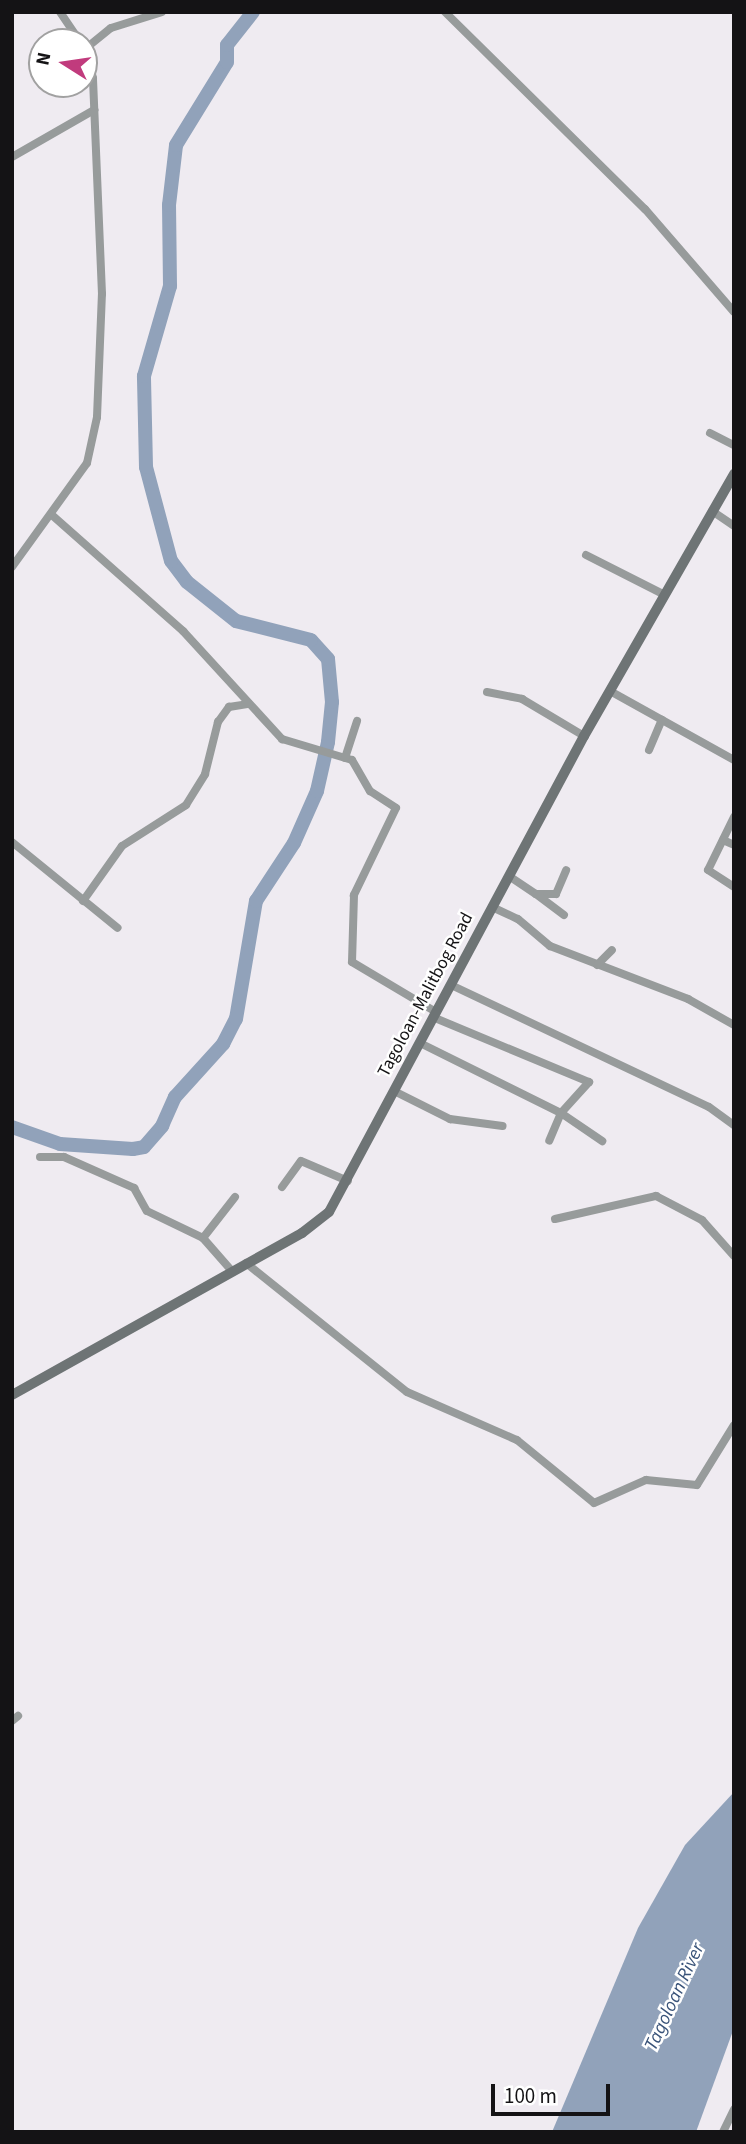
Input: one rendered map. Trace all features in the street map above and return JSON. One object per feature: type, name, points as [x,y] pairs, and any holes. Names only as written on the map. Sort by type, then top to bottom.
[{"type":"main road","name":"Tagoloan-Malitbog Road","points":[[12,1395],[316,1224],[348,1181],[584,736],[734,474]]},
{"type":"street","points":[[60,12],[71,28]]},
{"type":"street","points":[[98,38],[111,28],[162,12]]},
{"type":"street","points":[[445,12],[645,209],[734,312]]},
{"type":"street","points":[[12,567],[52,516],[87,463],[97,417],[103,294],[93,98]]},
{"type":"street","points":[[12,157],[94,110]]},
{"type":"street","points":[[710,433],[734,445]]},
{"type":"street","points":[[712,511],[734,526]]},
{"type":"street","points":[[52,516],[183,631],[287,743],[355,763],[370,791],[396,808],[354,895],[352,962],[436,1015],[589,1082],[561,1113],[549,1141]]},
{"type":"street","points":[[586,555],[663,594]]},
{"type":"street","points":[[610,691],[734,760]]},
{"type":"street","points":[[487,692],[522,699],[584,736]]},
{"type":"street","points":[[83,901],[122,846],[186,805],[205,774],[223,713],[249,704]]},
{"type":"street","points":[[649,750],[662,720]]},
{"type":"street","points":[[345,758],[357,721]]},
{"type":"street","points":[[734,817],[708,873],[734,887]]},
{"type":"street","points":[[723,840],[734,845]]},
{"type":"street","points":[[12,842],[118,928]]},
{"type":"street","points":[[536,894],[556,894],[566,870]]},
{"type":"street","points":[[509,876],[565,915]]},
{"type":"street","points":[[492,907],[518,919],[533,936],[597,965],[688,999],[734,1025]]},
{"type":"street","points":[[597,965],[612,950]]},
{"type":"street","points":[[451,985],[709,1107],[734,1125]]},
{"type":"street","points":[[420,1043],[561,1113],[602,1141]]},
{"type":"street","points":[[394,1091],[450,1119],[503,1126]]},
{"type":"street","points":[[40,1157],[64,1157],[115,1178],[136,1190],[146,1211],[203,1238],[231,1270]]},
{"type":"street","points":[[282,1187],[301,1161],[348,1181]]},
{"type":"street","points":[[555,1219],[656,1196],[702,1220],[734,1256]]},
{"type":"street","points":[[203,1238],[235,1197]]},
{"type":"street","points":[[246,1263],[407,1392],[517,1440],[594,1503],[646,1480],[697,1485],[734,1425]]},
{"type":"street","points":[[723,2132],[734,2109]]},
{"type":"water","name":"Tagoloan River","points":[[734,1792],[734,2028],[696,2132],[552,2132],[638,1928],[685,1845]]},
{"type":"waterway","points":[[12,1127],[60,1144],[133,1149],[144,1147],[162,1126],[175,1097],[223,1044],[236,1019],[256,901],[294,843],[317,791],[328,742],[332,702],[328,659],[311,640],[236,621],[187,582],[171,561],[146,467],[144,376],[170,286],[169,205],[176,145],[227,62],[227,45],[253,12]]}]
